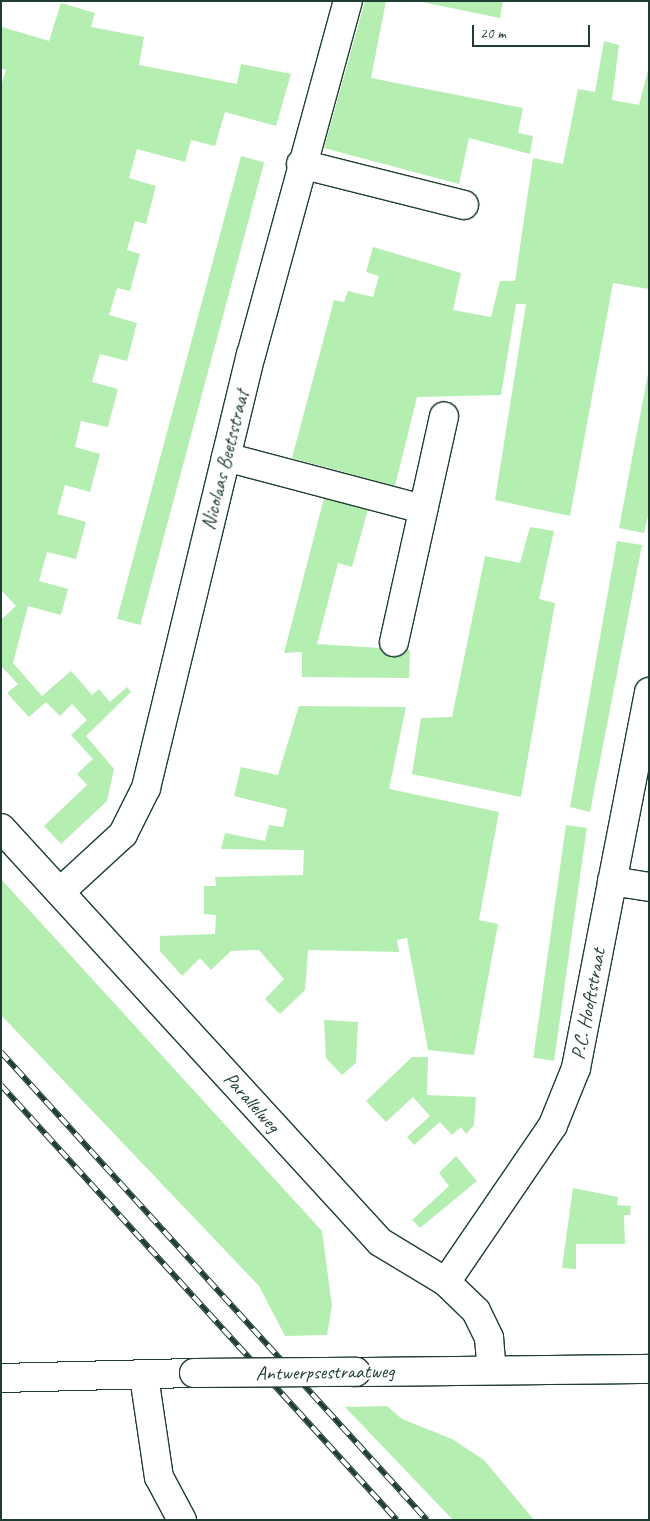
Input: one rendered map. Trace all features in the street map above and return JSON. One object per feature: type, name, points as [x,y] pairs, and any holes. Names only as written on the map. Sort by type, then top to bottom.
[{"type":"street","name":"Nicolaas Beetsstraat","points":[[60,892],[123,834],[141,802],[301,164],[348,1]]},
{"type":"street","points":[[301,164],[464,205]]},
{"type":"street","points":[[394,642],[444,416]]},
{"type":"street","points":[[226,457],[423,509]]},
{"type":"street","name":"P.C. Hooftstraat","points":[[446,1282],[549,1132],[565,1100],[576,1068],[649,692]]},
{"type":"street","name":"Parallelweg","points":[[1,828],[380,1242],[446,1282],[484,1325],[492,1370]]},
{"type":"street","points":[[612,881],[649,887]]},
{"type":"street","name":"Antwerpsestraatweg","points":[[1,1378],[144,1376],[194,1373],[649,1368]]},
{"type":"street","points":[[144,1376],[158,1477],[182,1520]]},
{"type":"green space","points":[[365,1],[386,1],[371,78],[523,108],[518,133],[533,136],[530,154],[469,138],[459,184],[324,148]]},
{"type":"green space","points":[[417,1],[503,1],[500,18]]},
{"type":"green space","points":[[61,3],[95,13],[91,27],[144,37],[139,65],[237,84],[241,64],[291,74],[276,126],[225,112],[215,146],[191,140],[185,162],[137,149],[129,178],[156,186],[146,224],[135,221],[127,250],[140,254],[130,291],[117,288],[109,315],[137,323],[127,361],[100,354],[92,382],[118,389],[108,427],[81,421],[75,447],[100,454],[90,492],[65,485],[57,514],[86,522],[76,559],[47,552],[39,581],[68,589],[61,615],[28,606],[13,663],[42,696],[71,671],[92,695],[99,689],[110,702],[127,687],[131,692],[86,736],[114,769],[107,801],[61,844],[44,826],[87,785],[77,774],[93,759],[71,735],[87,720],[72,704],[60,716],[46,702],[29,717],[7,693],[18,684],[1,666],[1,620],[16,606],[1,590],[1,86],[6,70],[1,68],[1,17],[2,27],[49,41]]},
{"type":"green space","points":[[604,41],[619,45],[612,100],[639,105],[649,66],[649,289],[613,283],[570,516],[495,500],[526,304],[516,304],[501,395],[417,397],[395,486],[292,458],[334,300],[344,302],[348,291],[373,297],[379,276],[366,272],[373,247],[461,273],[453,310],[491,317],[500,281],[515,281],[533,158],[563,164],[578,89],[595,92]]},
{"type":"green space","points":[[241,156],[264,162],[140,625],[117,619]]},
{"type":"green space","points":[[649,368],[649,512],[644,533],[619,528]]},
{"type":"green space","points":[[325,494],[369,506],[352,567],[338,563],[317,644],[410,650],[409,678],[302,677],[302,652],[284,653]]},
{"type":"green space","points":[[530,527],[554,531],[539,599],[555,603],[521,797],[412,774],[421,718],[452,717],[485,556],[520,563]]},
{"type":"green space","points":[[617,541],[642,545],[590,812],[570,807]]},
{"type":"green space","points":[[299,706],[406,707],[389,789],[499,812],[479,920],[498,924],[474,1055],[428,1050],[407,938],[397,940],[399,952],[308,950],[305,990],[280,1014],[265,999],[284,979],[259,950],[231,951],[211,970],[200,958],[182,976],[160,951],[160,936],[215,934],[216,915],[204,914],[204,886],[216,886],[215,877],[303,875],[304,850],[221,849],[225,833],[265,841],[269,825],[283,827],[287,809],[234,796],[241,767],[278,775]]},
{"type":"green space","points":[[566,825],[587,828],[554,1061],[533,1058]]},
{"type":"green space","points":[[1,879],[322,1231],[332,1306],[327,1335],[285,1336],[259,1286],[1,1015]]},
{"type":"green space","points":[[324,1020],[358,1022],[356,1063],[342,1075],[326,1058]]},
{"type":"green space","points":[[412,1057],[428,1057],[427,1095],[476,1097],[474,1125],[466,1134],[461,1127],[452,1135],[440,1122],[414,1145],[407,1137],[430,1116],[413,1097],[386,1122],[366,1101]]},
{"type":"green space","points":[[456,1156],[477,1181],[420,1228],[412,1220],[449,1186],[439,1173]]},
{"type":"green space","points":[[573,1188],[618,1197],[617,1205],[631,1206],[630,1215],[624,1215],[625,1244],[576,1244],[576,1269],[562,1268]]},
{"type":"green space","points":[[387,1406],[402,1419],[452,1439],[484,1460],[534,1520],[453,1520],[345,1407]]},
{"type":"railway","points":[[1,1052],[427,1520]]},
{"type":"railway","points":[[1,1085],[397,1520]]}]
